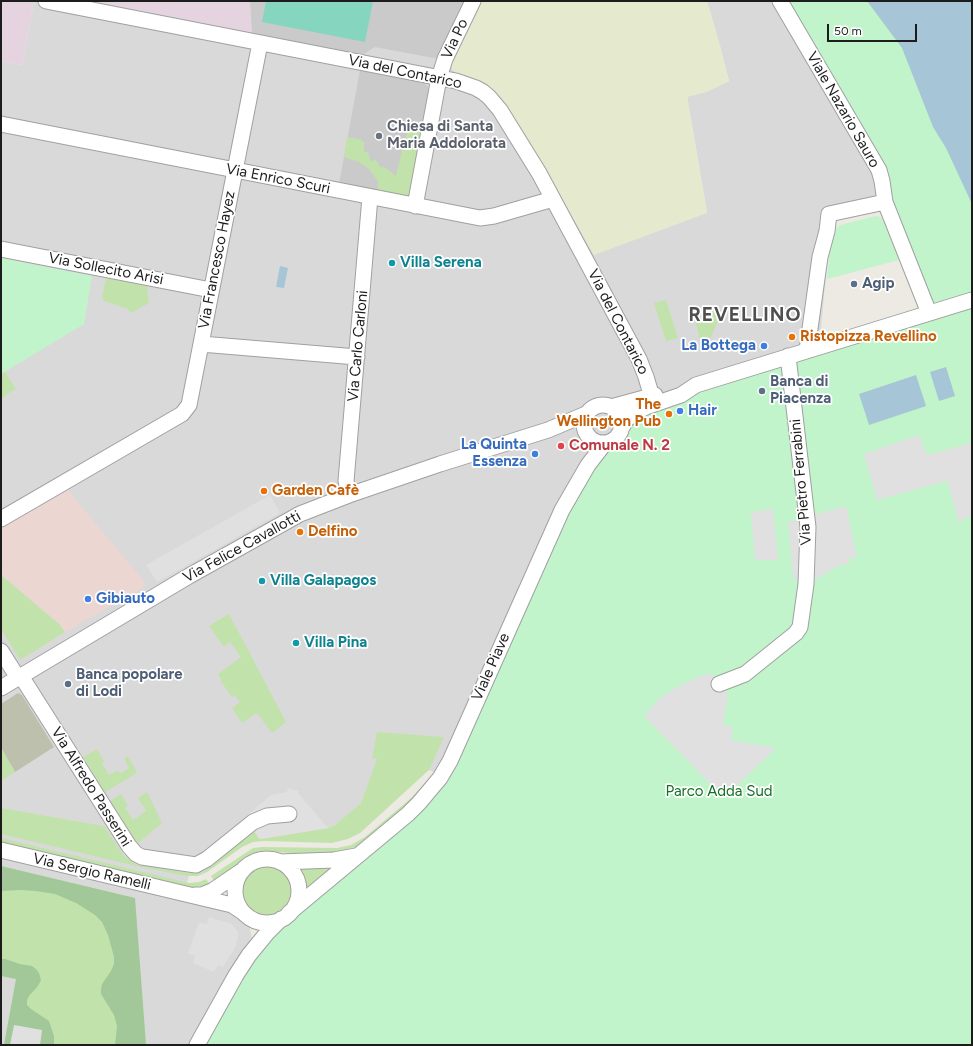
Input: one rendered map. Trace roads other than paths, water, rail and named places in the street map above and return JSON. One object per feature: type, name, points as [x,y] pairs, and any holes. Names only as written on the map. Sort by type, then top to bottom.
[{"type":"street","name":"Via del Contarico","points":[[46,1],[439,78],[476,88],[488,97],[500,110],[553,200],[639,359],[653,400]]},
{"type":"street","name":"Via Po","points":[[415,206],[439,78],[446,59],[473,1]]},
{"type":"street","name":"Viale Nazario Sauro","points":[[780,1],[879,170],[885,202],[929,314]]},
{"type":"street","name":"Via Francesco Hayez","points":[[1,519],[182,414],[188,406],[260,43]]},
{"type":"street","name":"Via Enrico Scuri","points":[[1,124],[472,217],[487,218],[553,200]]},
{"type":"street","name":"Via Carlo Carloni","points":[[349,495],[346,481],[370,197]]},
{"type":"street","points":[[808,350],[820,257],[827,231],[828,214],[885,202]]},
{"type":"street","name":"Via Sollecito Arisi","points":[[1,249],[211,290]]},
{"type":"street","points":[[653,400],[624,423],[615,439],[595,439],[584,424],[586,414],[598,405],[611,407],[686,393],[696,385],[972,300]]},
{"type":"street","points":[[201,344],[357,357]]},
{"type":"street","name":"Via Pietro Ferrabini","points":[[719,684],[745,674],[796,633],[800,627],[806,584],[808,527],[788,356]]},
{"type":"street","points":[[611,407],[620,415],[622,422],[621,429]]},
{"type":"street","name":"Via Felice Cavallotti","points":[[1,688],[86,636],[258,536],[300,514],[349,495],[444,462],[548,430],[586,414]]},
{"type":"street","name":"Via Felice Cavallotti","points":[[548,430],[595,439]]},
{"type":"street","name":"Viale Piave","points":[[197,1045],[236,975],[249,955],[267,933],[285,916],[367,849],[419,803],[442,775],[450,761],[552,532],[572,491],[588,465],[595,439]]},
{"type":"street","name":"Via Alfredo Passerini","points":[[1,652],[19,677],[129,846],[136,854],[142,857],[196,865],[207,859],[254,822],[267,816],[289,814]]},
{"type":"street","name":"Viale Piave","points":[[280,862],[343,859],[358,855],[367,849]]},
{"type":"street","name":"Via Sergio Ramelli","points":[[1,850],[232,905],[246,915]]},
{"type":"street","name":"Viale Piave","points":[[249,955],[253,942],[251,922],[237,904],[235,893],[236,882],[240,872],[248,864],[258,860],[269,859],[280,862],[288,867],[294,875],[298,885],[298,895],[295,905],[285,916]]},
{"type":"street","name":"Via Sergio Ramelli","points":[[184,893],[197,895],[207,894],[240,872]]},
{"type":"street","points":[[246,915],[256,921],[264,922],[273,922],[285,916]]},
{"type":"water","points":[[867,1],[972,1],[972,204],[946,148],[933,127],[902,48]]},
{"type":"water","points":[[280,266],[288,268],[284,288],[276,287]]},
{"type":"water","points":[[946,367],[955,396],[939,401],[930,372]]},
{"type":"water","points":[[916,375],[926,406],[869,425],[859,394]]},
{"type":"place","name":"Chiesa di Santa Maria Addolorata","points":[[379,136]]},
{"type":"place","name":"Villa Serena","points":[[392,263]]},
{"type":"place","name":"Agip","points":[[854,284]]},
{"type":"place","name":"Ristopizza Revellino","points":[[792,337]]},
{"type":"place","name":"La Bottega","points":[[764,346]]},
{"type":"place","name":"Banca di Piacenza","points":[[762,391]]},
{"type":"place","name":"Hair","points":[[680,411]]},
{"type":"place","name":"The Wellington Pub","points":[[669,414]]},
{"type":"place","name":"Comunale N. 2","points":[[561,446]]},
{"type":"place","name":"La Quinta Essenza","points":[[535,454]]},
{"type":"place","name":"Garden Cafè","points":[[264,491]]},
{"type":"place","name":"Delfino","points":[[300,532]]},
{"type":"place","name":"Villa Galapagos","points":[[262,581]]},
{"type":"place","name":"Gibiauto","points":[[88,599]]},
{"type":"place","name":"Villa Pina","points":[[296,643]]},
{"type":"place","name":"Banca popolare di Lodi","points":[[68,684]]},
{"type":"district","name":"REVELLINO","points":[[745,315]]},
{"type":"park label","name":"Parco Adda Sud","points":[[719,792]]}]
